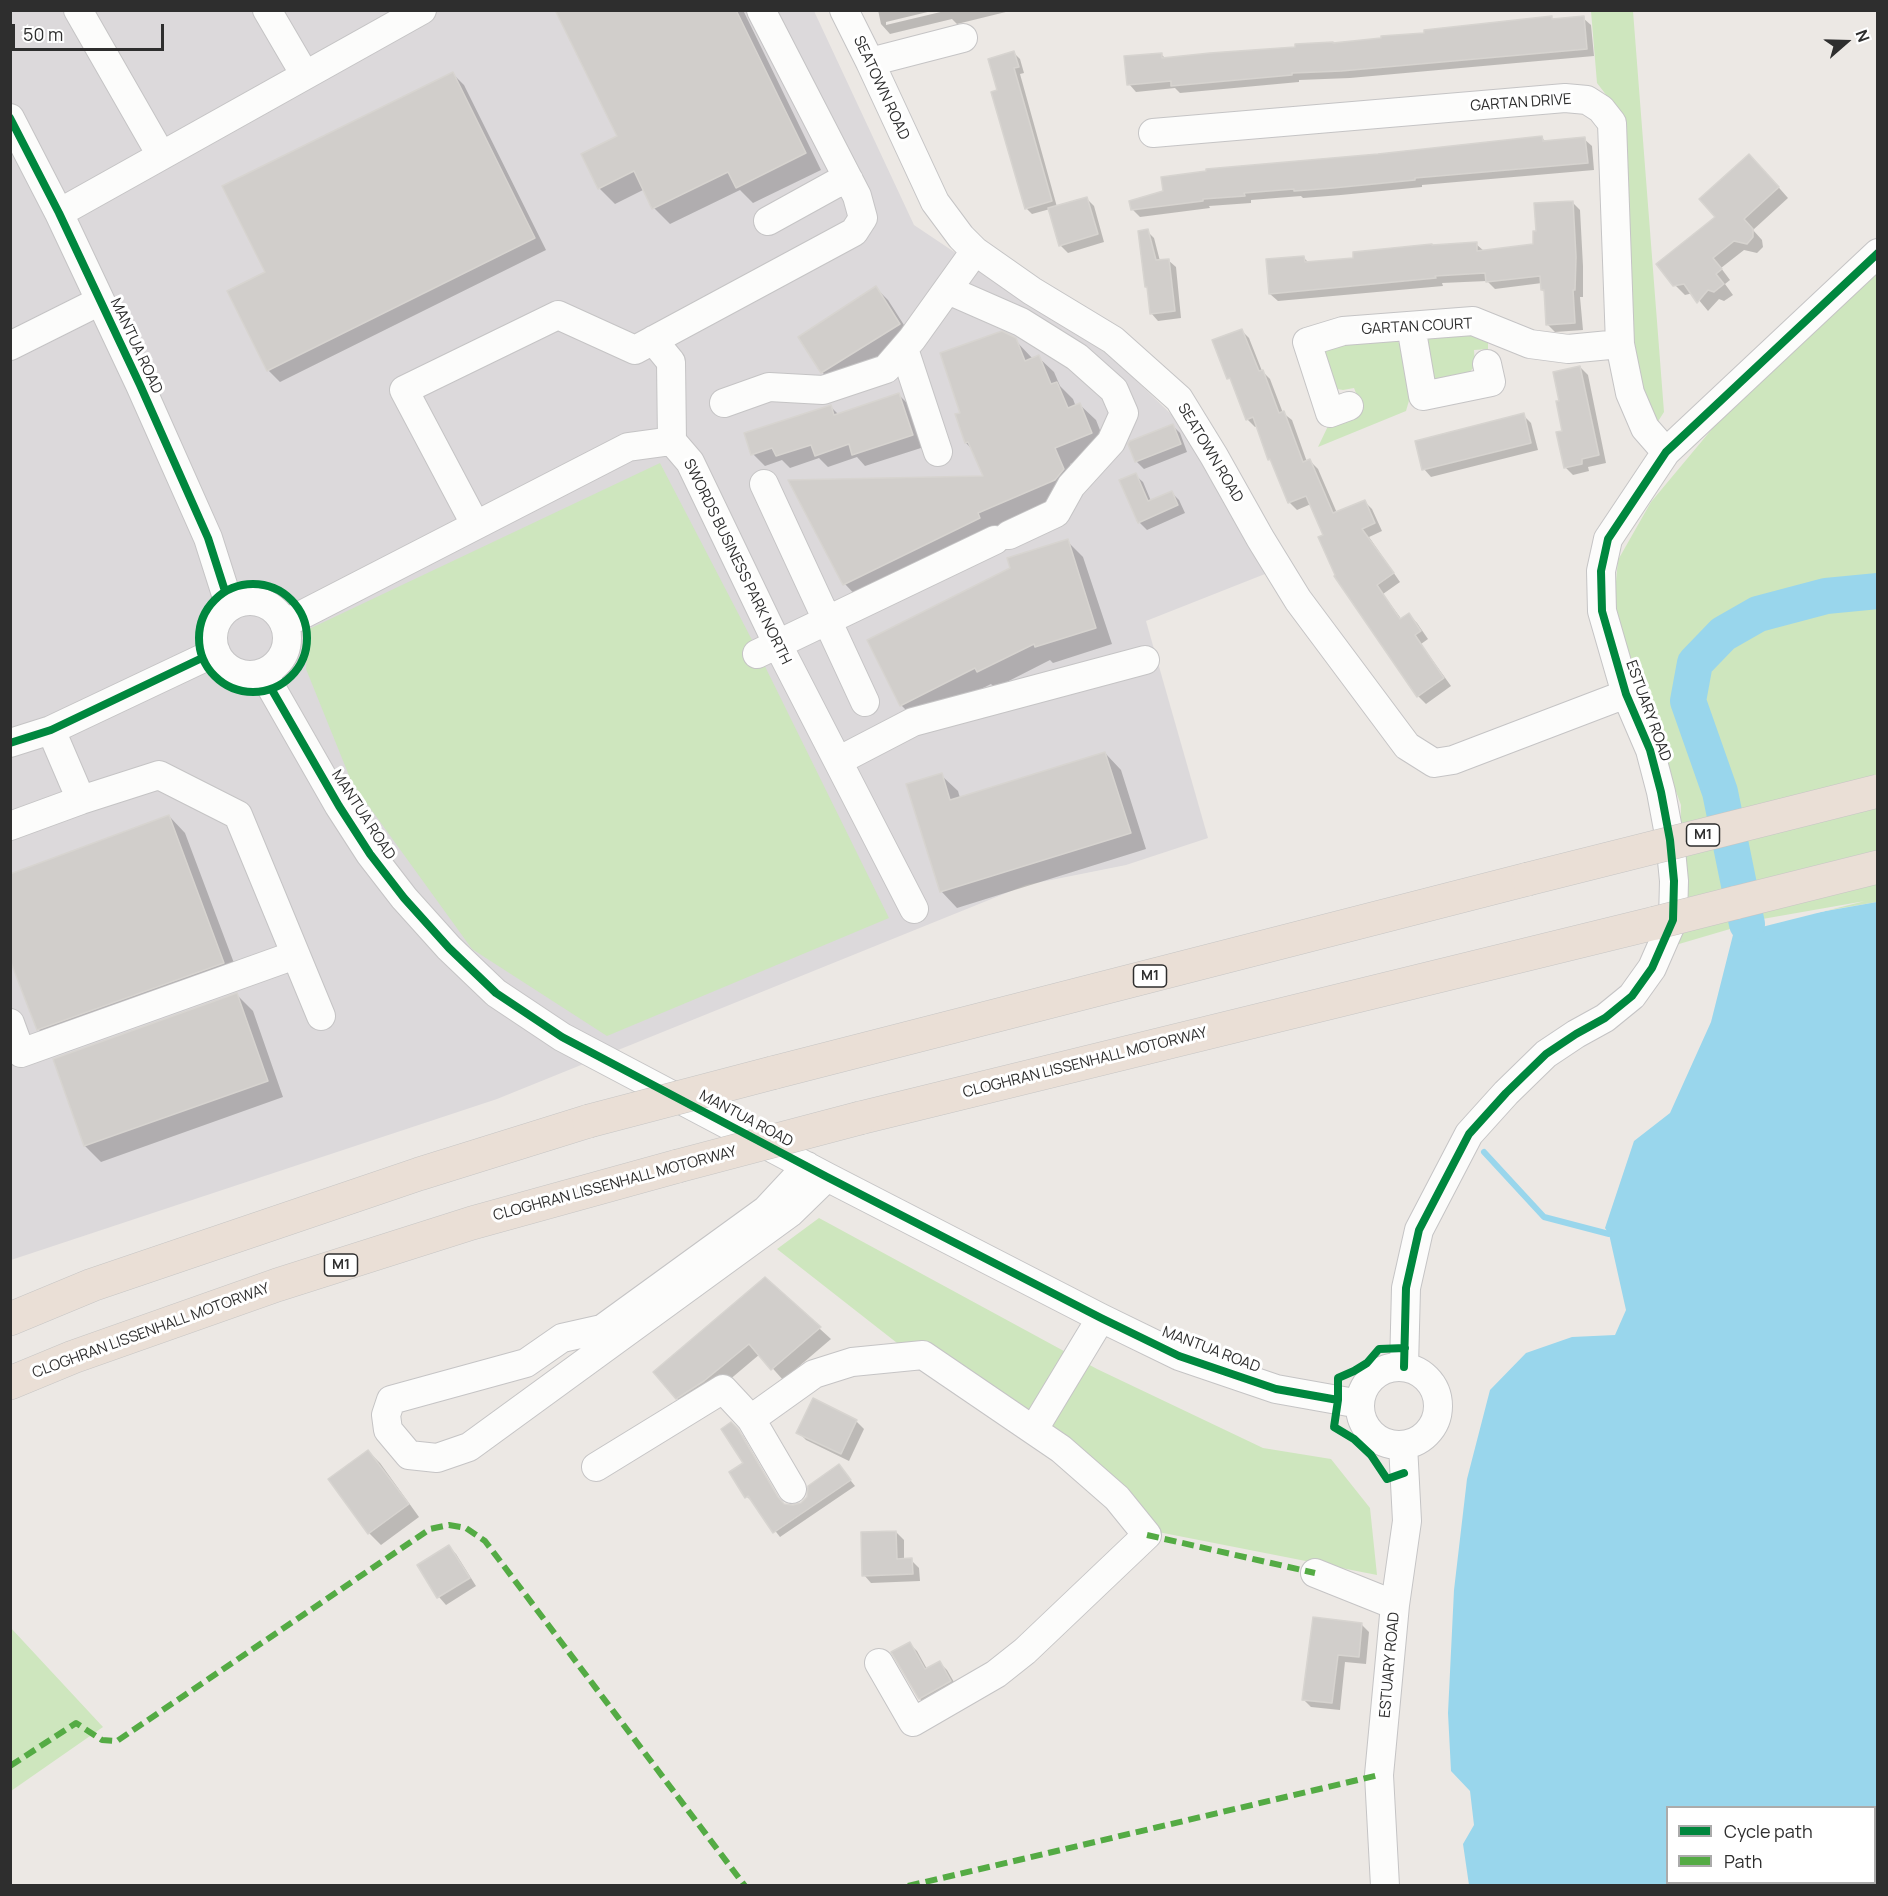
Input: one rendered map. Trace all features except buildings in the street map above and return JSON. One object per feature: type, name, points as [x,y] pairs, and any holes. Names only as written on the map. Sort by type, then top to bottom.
[{"type":"highway","name":"M1","points":[[10,1319],[115,1277],[419,1173],[589,1121],[1878,791]]},
{"type":"highway","name":"CLOGHRAN LISSENHALL MOTORWAY","points":[[10,1383],[72,1357],[277,1285],[472,1223],[678,1166],[860,1118],[1878,867]]},
{"type":"street","points":[[78,10],[161,155]]},
{"type":"street","points":[[267,10],[304,75]]},
{"type":"street","points":[[59,213],[304,75],[374,24],[422,10]]},
{"type":"street","points":[[475,524],[404,390],[558,315],[635,350],[854,232],[863,218],[857,196],[761,10]]},
{"type":"street","name":"SEATOWN ROAD","points":[[844,10],[935,202],[961,237],[975,251],[1032,291],[1113,340],[1179,399],[1298,600],[1407,746],[1434,763],[1452,760],[1626,694]]},
{"type":"street","points":[[870,62],[963,39]]},
{"type":"street","name":"GARTAN DRIVE","points":[[1153,133],[1565,98],[1587,100],[1600,109],[1612,123],[1620,344],[1630,393],[1645,428],[1666,452]]},
{"type":"street","name":"MANTUA ROAD","points":[[10,118],[59,213],[208,538],[230,607]]},
{"type":"street","points":[[768,220],[835,184],[849,180]]},
{"type":"street","points":[[724,403],[769,387],[823,390],[886,369],[904,349],[975,251]]},
{"type":"street","name":"ESTUARY ROAD","points":[[1404,1367],[1406,1288],[1419,1230],[1469,1134],[1546,1054],[1605,1018],[1632,996],[1652,969],[1673,920],[1674,881],[1670,840],[1661,792],[1650,750],[1626,694],[1602,611],[1601,571],[1608,539],[1666,452],[1878,253]]},
{"type":"street","points":[[768,650],[1056,513],[1071,486],[1111,442],[1124,413],[1114,390],[1077,357],[1021,322],[948,290]]},
{"type":"street","points":[[10,346],[100,302]]},
{"type":"street","name":"GARTAN COURT","points":[[1349,406],[1330,413],[1307,342],[1343,331],[1473,321],[1530,344],[1568,348],[1620,344]]},
{"type":"street","points":[[1411,326],[1424,396],[1491,382],[1487,364]]},
{"type":"street","points":[[284,624],[628,447],[672,441],[671,362],[653,340]]},
{"type":"street","points":[[904,349],[938,452]]},
{"type":"street","name":"SWORDS BUSINESS PARK NORTH","points":[[672,441],[690,462],[768,650],[837,761],[914,909]]},
{"type":"street","points":[[764,484],[865,702]]},
{"type":"street","points":[[240,602],[261,603],[271,607],[284,624],[287,634],[282,655],[276,664],[262,673],[248,675],[237,673],[221,661],[216,651],[213,642],[217,622],[230,607],[240,602]]},
{"type":"street","points":[[10,743],[51,730],[216,651]]},
{"type":"street","points":[[837,761],[913,722],[1145,660]]},
{"type":"street","name":"MANTUA ROAD","points":[[262,673],[339,806],[370,854],[404,898],[449,948],[496,993],[562,1038],[817,1172],[1179,1356],[1276,1389],[1360,1404]]},
{"type":"street","points":[[51,730],[81,800]]},
{"type":"street","points":[[10,826],[159,775],[238,815],[321,1016]]},
{"type":"street","points":[[10,1023],[21,1053],[296,955]]},
{"type":"street","points":[[817,1172],[790,1213],[469,1447],[437,1458],[409,1455],[388,1431],[386,1415],[391,1400],[526,1363],[562,1338],[602,1329],[817,1172]]},
{"type":"street","points":[[1034,1429],[1101,1318]]},
{"type":"street","points":[[751,1419],[814,1374],[852,1362],[923,1356],[1061,1449],[1117,1498],[1147,1535],[1025,1651],[996,1674],[913,1722],[879,1663]]},
{"type":"street","points":[[1404,1367],[1426,1378],[1434,1389],[1437,1401],[1435,1419],[1425,1435],[1415,1442],[1403,1445],[1389,1444],[1377,1439],[1368,1430],[1362,1418],[1360,1404],[1362,1392],[1379,1372],[1404,1367]]},
{"type":"street","points":[[596,1467],[723,1389],[751,1419],[792,1489]]},
{"type":"street","name":"ESTUARY ROAD","points":[[1385,1886],[1379,1775],[1395,1605],[1407,1521],[1403,1445]]},
{"type":"street","points":[[1316,1572],[1395,1605]]},
{"type":"shaded area","points":[[10,11],[814,11],[914,225],[1005,286],[1097,343],[1194,436],[1270,572],[1146,621],[1208,838],[1126,865],[1026,885],[497,1099],[11,1260]]},
{"type":"green space","points":[[1591,11],[1633,11],[1664,412],[1657,423],[1645,407],[1632,340],[1617,109],[1597,83]]},
{"type":"green space","points":[[1877,268],[1877,902],[1747,924],[1679,944],[1681,805],[1629,664],[1614,603],[1618,560],[1651,502],[1722,417]]},
{"type":"green space","points":[[1428,334],[1488,335],[1488,349],[1474,350],[1475,366],[1466,376],[1442,382],[1428,374],[1423,352]]},
{"type":"green space","points":[[1394,337],[1404,349],[1412,390],[1406,411],[1318,447],[1329,424],[1363,411],[1354,388],[1343,390],[1331,388],[1318,349]]},
{"type":"green space","points":[[660,463],[752,640],[889,918],[607,1036],[472,949],[352,783],[306,669],[309,629]]},
{"type":"green space","points":[[819,1218],[1097,1369],[1263,1448],[1331,1459],[1370,1508],[1377,1575],[1148,1530],[906,1350],[777,1249]]},
{"type":"green space","points":[[10,1627],[103,1727],[11,1791],[10,1791]]},
{"type":"water","points":[[1877,902],[1877,1885],[1469,1885],[1463,1844],[1474,1825],[1470,1791],[1451,1771],[1448,1713],[1454,1590],[1467,1479],[1490,1390],[1526,1353],[1572,1337],[1615,1335],[1626,1310],[1609,1234],[1605,1228],[1634,1141],[1670,1113],[1711,1022],[1735,927]]},
{"type":"pier","points":[[1865,901],[1730,935],[1734,924]]},
{"type":"waterway","points":[[1747,924],[1720,792],[1688,701],[1695,663],[1723,634],[1758,614],[1826,596],[1878,591]]},
{"type":"waterway","points":[[1484,1152],[1544,1217],[1609,1234]]},
{"type":"marked path","points":[[10,1766],[76,1723],[102,1740],[117,1741],[430,1529],[449,1525],[466,1528],[485,1541],[745,1886]]},
{"type":"marked path","points":[[1147,1535],[1315,1573]]},
{"type":"marked path","points":[[908,1886],[1379,1775]]},
{"type":"cycle path","points":[[10,118],[59,213],[140,385],[208,538],[225,591]]},
{"type":"cycle path","points":[[1404,1367],[1406,1288],[1419,1230],[1469,1134],[1546,1054],[1605,1018],[1632,996],[1652,968],[1673,920],[1674,881],[1670,840],[1661,792],[1650,750],[1626,694],[1602,611],[1601,571],[1608,539],[1666,452],[1878,253]]},
{"type":"cycle path","points":[[253,584],[274,588],[292,599],[303,617],[307,638],[303,659],[292,677],[274,688],[253,692],[232,688],[214,677],[203,659],[199,638],[203,617],[214,599],[232,588],[253,584]]},
{"type":"cycle path","points":[[10,743],[51,730],[202,658]]},
{"type":"cycle path","points":[[272,690],[339,806],[370,854],[404,898],[449,948],[496,993],[562,1037],[827,1177],[1179,1356],[1276,1389],[1338,1400]]},
{"type":"cycle path","points":[[1404,1473],[1387,1479],[1371,1455],[1354,1439],[1334,1427],[1338,1378],[1367,1363],[1379,1349],[1405,1348]]}]
